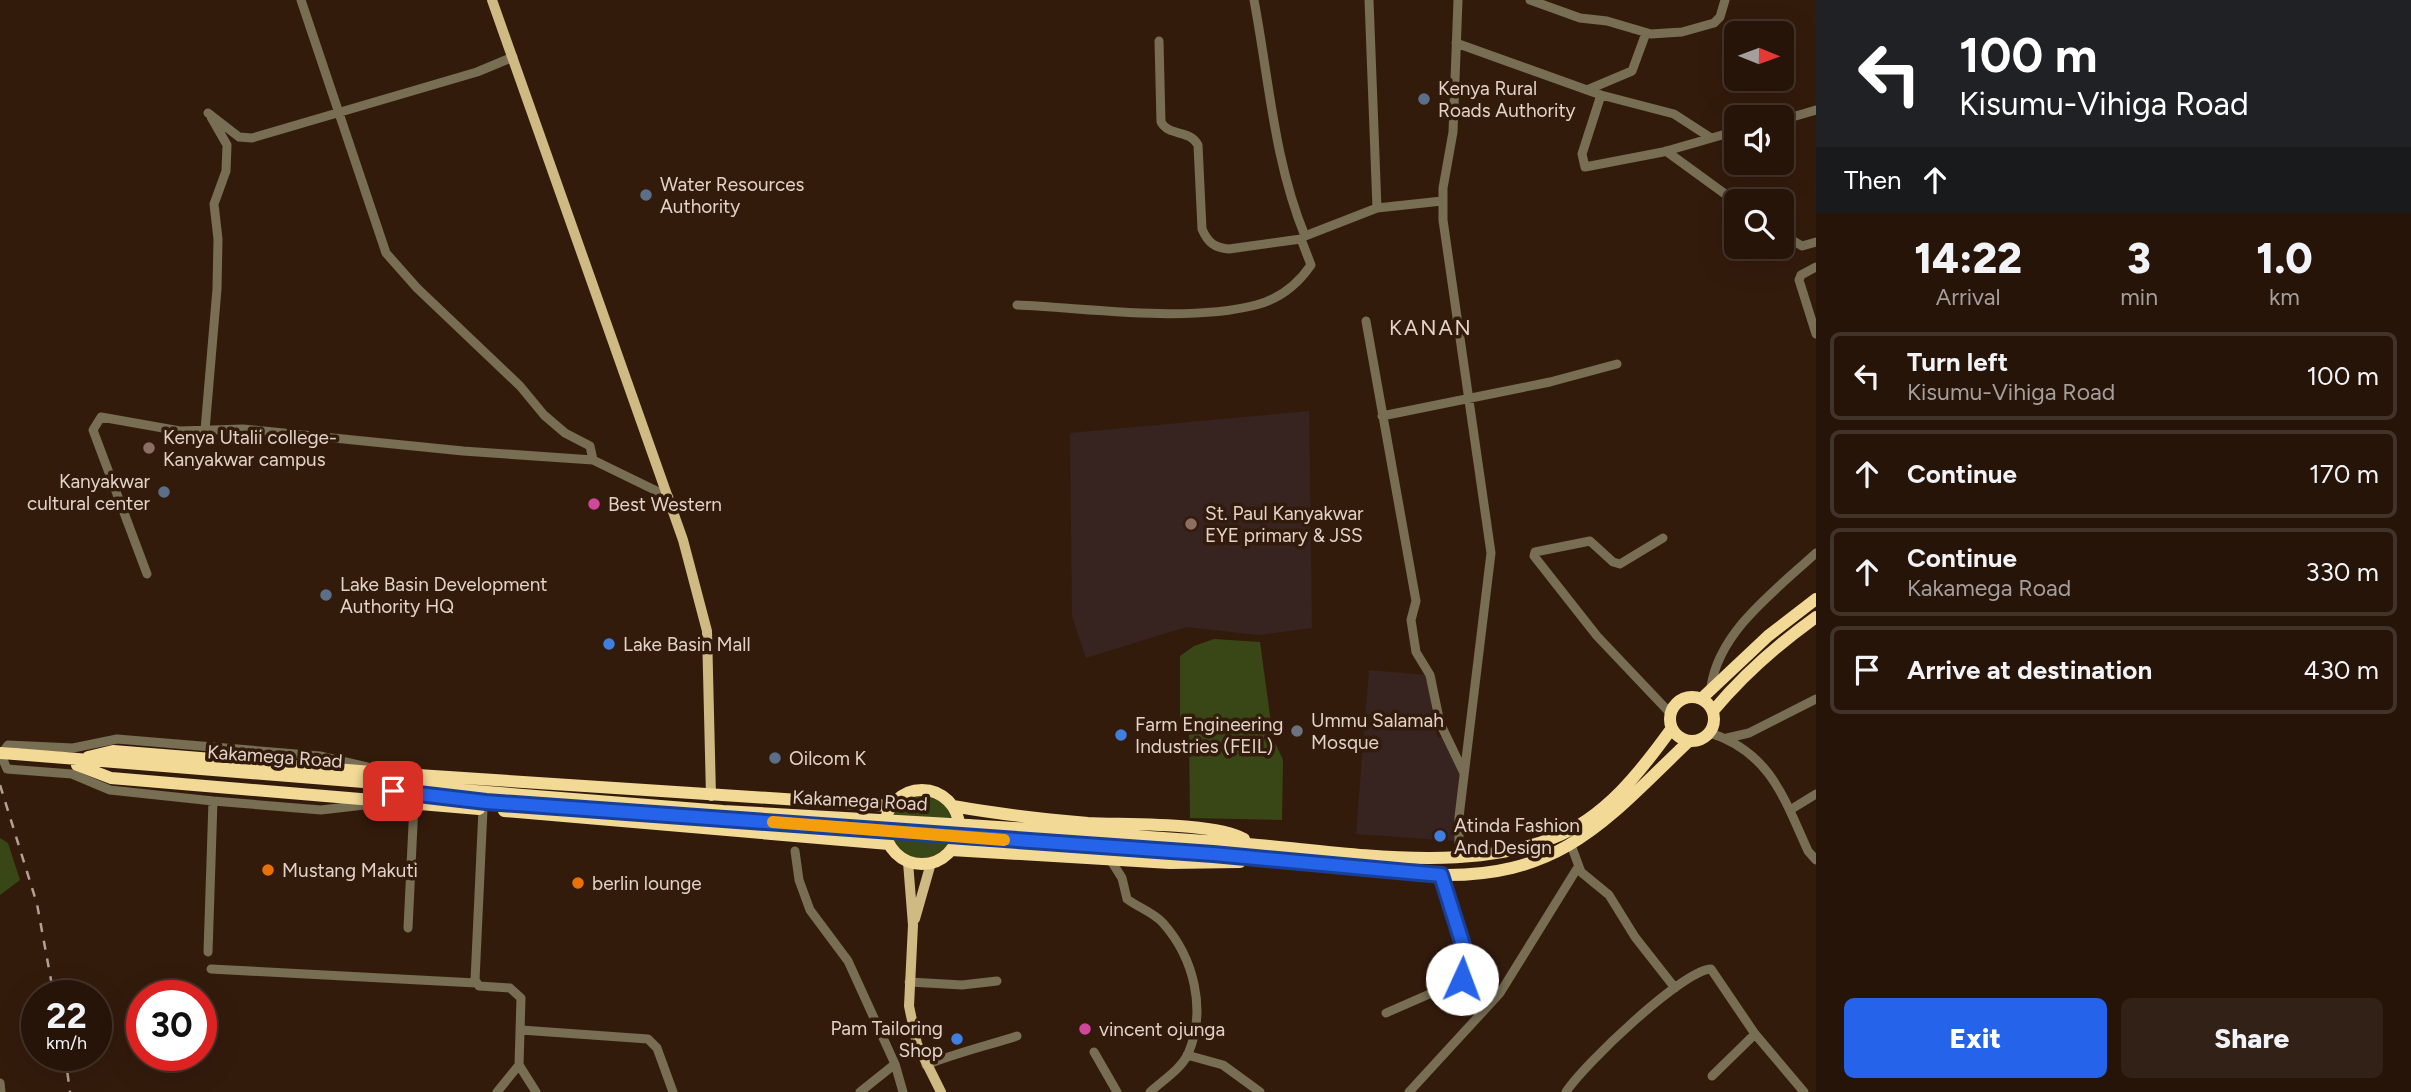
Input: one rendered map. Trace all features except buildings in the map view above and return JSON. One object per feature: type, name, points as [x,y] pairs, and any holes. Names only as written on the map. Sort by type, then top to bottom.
[{"type":"highway","points":[[1701,699],[1768,636],[1816,599]]},
{"type":"highway","points":[[1713,711],[1764,656],[1816,617]]},
{"type":"highway","points":[[1683,699],[1701,699],[1713,711],[1710,733],[1697,741],[1682,738],[1672,728],[1671,714],[1683,699]]},
{"type":"highway","name":"Kakamega Road","points":[[77,762],[723,811],[1252,844],[1407,857],[1459,856],[1487,855],[1529,846],[1579,825],[1624,789],[1672,728]]},
{"type":"highway","points":[[951,850],[1214,865],[1254,858],[1441,875],[1508,869],[1571,845],[1615,815],[1689,741]]},
{"type":"highway","points":[[0,759],[77,762],[113,751],[711,796],[890,806]]},
{"type":"highway","name":"Kakamega Road","points":[[0,753],[486,802],[1254,858]]},
{"type":"highway","points":[[77,762],[111,778],[889,844]]},
{"type":"highway","points":[[953,806],[959,828],[951,850],[932,863],[908,862],[898,856],[889,844],[884,825],[890,806],[901,795],[923,789],[935,791],[953,806],[1085,822],[1223,833],[1240,836],[1252,844]]},
{"type":"main road","points":[[492,0],[683,540],[707,631],[712,741],[711,796]]},
{"type":"main road","points":[[908,862],[913,925],[909,982],[912,1028],[926,1065],[941,1092]]},
{"type":"main road","points":[[913,925],[932,863]]},
{"type":"street","points":[[301,0],[386,253],[417,288],[520,386],[544,415],[565,433],[590,446],[593,460]]},
{"type":"street","points":[[1017,304],[1199,313],[1257,305],[1300,281],[1311,265],[1276,137],[1254,0]]},
{"type":"street","points":[[1369,0],[1377,208]]},
{"type":"street","points":[[1458,0],[1454,132],[1442,201],[1491,560],[1459,817],[1459,856]]},
{"type":"street","points":[[1530,0],[1580,18],[1607,21],[1646,33],[1664,35],[1714,23],[1720,17],[1725,0]]},
{"type":"street","points":[[1587,90],[1632,71],[1646,33]]},
{"type":"street","points":[[1158,41],[1161,122],[1169,130],[1190,135],[1198,145],[1202,229],[1206,238],[1219,248],[1229,249],[1303,237],[1377,208],[1442,201]]},
{"type":"street","points":[[1456,43],[1601,96],[1674,114],[1711,138]]},
{"type":"street","points":[[205,430],[217,289],[218,239],[214,204],[226,172],[227,145],[208,113],[239,137],[252,138],[477,72],[513,57]]},
{"type":"street","points":[[1601,96],[1582,154],[1585,167],[1666,151],[1724,134]]},
{"type":"street","points":[[1794,116],[1816,110]]},
{"type":"street","points":[[1666,151],[1724,193]]},
{"type":"street","points":[[1794,241],[1802,246],[1816,242]]},
{"type":"street","points":[[1816,268],[1801,275],[1799,279],[1816,334]]},
{"type":"street","points":[[1366,321],[1416,601],[1411,620],[1416,652],[1430,675],[1440,723],[1464,773]]},
{"type":"street","points":[[1382,416],[1617,365]]},
{"type":"street","points":[[147,574],[93,430],[101,417],[180,431],[243,429],[463,451],[593,460],[668,497]]},
{"type":"street","points":[[1663,538],[1620,564],[1613,562],[1590,541],[1535,552],[1534,555],[1597,636],[1671,714]]},
{"type":"street","points":[[1711,687],[1719,657],[1737,627],[1816,552]]},
{"type":"street","points":[[1727,738],[1749,733],[1816,699]]},
{"type":"street","points":[[1710,733],[1727,738],[1759,761],[1773,776],[1808,851],[1816,860]]},
{"type":"street","points":[[389,802],[321,810],[110,790],[72,774],[7,769],[1,755],[8,745],[73,748],[117,739],[320,756],[390,772]]},
{"type":"street","points":[[1790,810],[1816,794]]},
{"type":"street","points":[[208,952],[213,801]]},
{"type":"street","points":[[408,928],[414,804]]},
{"type":"street","points":[[475,983],[483,809]]},
{"type":"street","points":[[1571,845],[1578,867],[1589,881],[1609,895],[1635,936],[1675,988]]},
{"type":"street","points":[[795,851],[799,880],[810,910],[848,961],[895,1064],[903,1092]]},
{"type":"street","points":[[1110,859],[1122,878],[1127,899],[1161,921],[1185,958],[1194,981],[1197,1021],[1187,1055],[1150,1092]]},
{"type":"street","points":[[1409,1092],[1500,993],[1578,867]]},
{"type":"street","points":[[1387,1013],[1457,982],[1467,971],[1468,961],[1441,875]]},
{"type":"street","points":[[211,969],[475,983],[481,987],[510,988],[519,994],[519,1065],[536,1092]]},
{"type":"street","points":[[1566,1092],[1608,1042],[1675,988],[1701,970],[1711,969],[1755,1034],[1804,1092]]},
{"type":"street","points":[[909,982],[962,985],[997,981]]},
{"type":"street","points":[[521,1030],[648,1039],[657,1048],[673,1092]]},
{"type":"street","points":[[1712,1076],[1755,1034]]},
{"type":"street","points":[[926,1065],[960,1051],[977,1049],[1017,1036]]},
{"type":"street","points":[[1094,1052],[1116,1092]]},
{"type":"street","points":[[1187,1055],[1223,1065],[1260,1092]]},
{"type":"street","points":[[860,1092],[895,1064]]},
{"type":"street","points":[[497,1092],[519,1065]]},
{"type":"street","points":[[0,1083],[1,1092]]},
{"type":"shaded area","name":"St. Paul Kanyakwar EYE primary & JSS","points":[[1309,411],[1312,628],[1258,635],[1186,627],[1086,658],[1072,616],[1070,433]]},
{"type":"shaded area","points":[[1369,670],[1426,675],[1437,737],[1445,738],[1461,776],[1455,841],[1356,834]]},
{"type":"green space","points":[[1214,639],[1260,642],[1273,738],[1283,760],[1282,820],[1190,818],[1189,729],[1180,717],[1180,656],[1194,646]]},
{"type":"green space","points":[[916,796],[928,796],[944,805],[951,815],[951,839],[944,849],[928,858],[916,858],[905,853],[896,844],[891,833],[891,821],[896,810],[905,801]]},
{"type":"green space","points":[[0,838],[8,843],[20,880],[0,895]]},
{"type":"railway","points":[[0,785],[37,904],[51,980]]},
{"type":"railway","points":[[67,1071],[70,1092]]},
{"type":"slow traffic","points":[[773,822],[1004,840]]},
{"type":"place","name":"Kenya Rural Roads Authority","points":[[1424,99]]},
{"type":"place","name":"Water Resources Authority","points":[[646,195]]},
{"type":"place","name":"Kenya Utalii college- Kanyakwar campus","points":[[149,448]]},
{"type":"place","name":"Kanyakwar cultural center","points":[[164,492]]},
{"type":"place","name":"Best Western","points":[[594,504]]},
{"type":"place","name":"St. Paul Kanyakwar EYE primary & JSS","points":[[1191,524]]},
{"type":"place","name":"Lake Basin Development Authority HQ","points":[[326,595]]},
{"type":"place","name":"Lake Basin Mall","points":[[609,644]]},
{"type":"place","name":"Ummu Salamah Mosque","points":[[1297,731]]},
{"type":"place","name":"Farm Engineering Industries (FEIL)","points":[[1121,735]]},
{"type":"place","name":"Oilcom K","points":[[775,758]]},
{"type":"place","name":"Atinda Fashion And Design","points":[[1440,836]]},
{"type":"place","name":"Mustang Makuti","points":[[268,870]]},
{"type":"place","name":"berlin lounge","points":[[578,883]]},
{"type":"place","name":"vincent ojunga","points":[[1085,1029]]},
{"type":"place","name":"Pam Tailoring Shop","points":[[957,1039]]},
{"type":"district","name":"KANAN","points":[[1431,328]]},
{"type":"route","points":[[393,791],[486,802],[700,815],[1084,847],[1213,854],[1441,875],[1468,961],[1467,971],[1462,979]]}]
